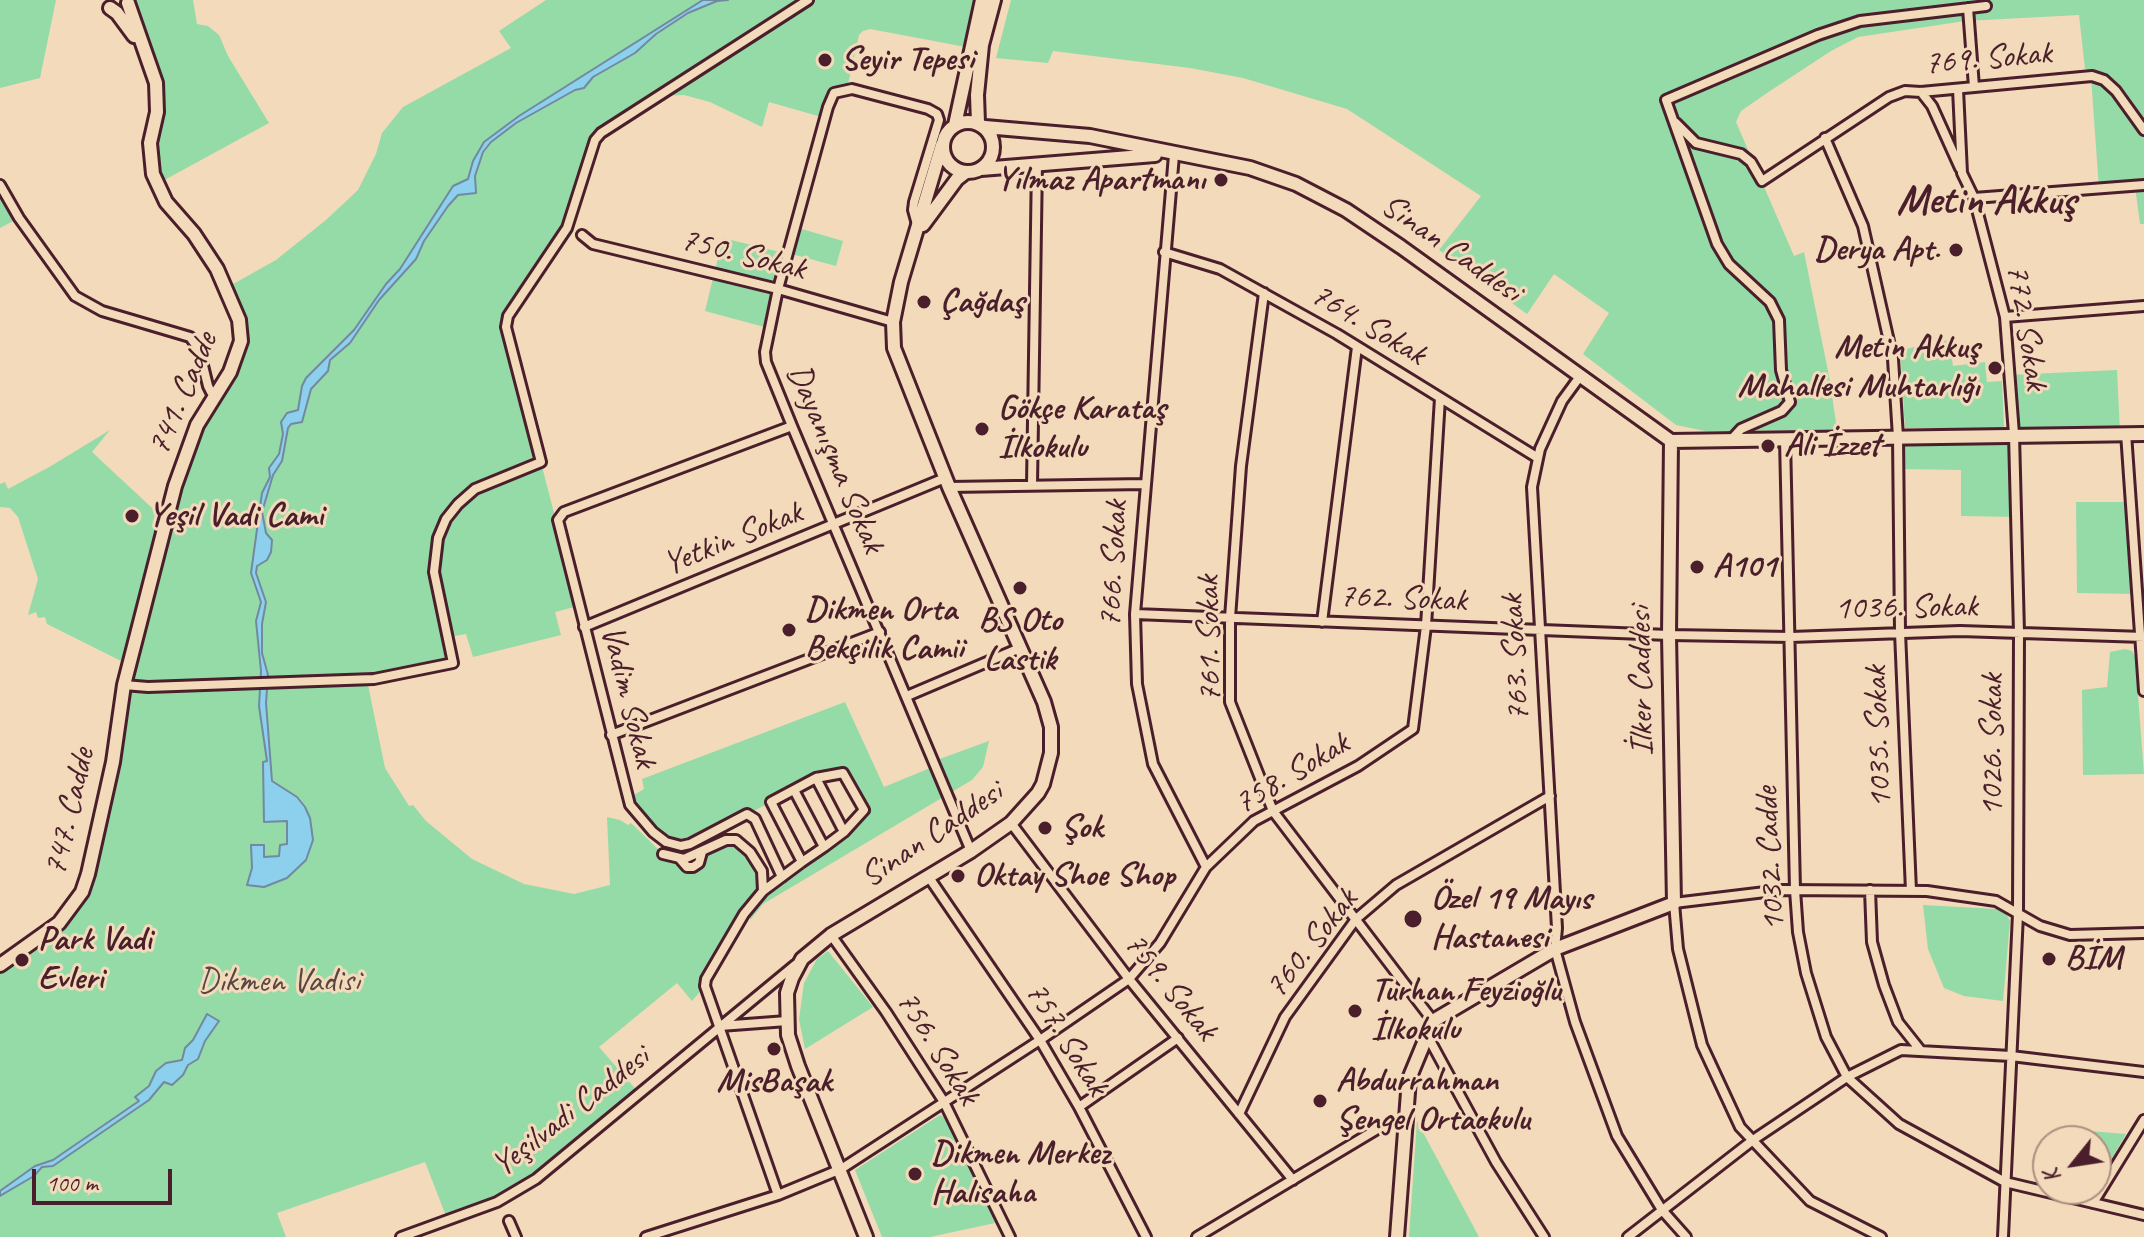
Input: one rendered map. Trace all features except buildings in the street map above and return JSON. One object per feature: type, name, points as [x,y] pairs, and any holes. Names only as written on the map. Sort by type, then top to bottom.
[{"type":"main road","points":[[981,125],[977,95],[977,43],[982,0]]},
{"type":"main road","points":[[955,125],[977,43],[994,0]]},
{"type":"main road","points":[[106,4],[120,8],[129,1]]},
{"type":"main road","name":"741. Cadde","points":[[129,1],[145,52]]},
{"type":"main road","name":"741. Cadde","points":[[106,4],[122,20],[153,68],[158,96],[150,143],[153,174],[166,202],[206,250],[239,320],[241,341],[237,357],[197,425],[175,486],[124,685]]},
{"type":"main road","points":[[970,121],[981,125],[990,133],[994,149],[987,163],[981,169],[966,172],[951,166],[942,145],[948,130],[970,121]]},
{"type":"main road","name":"Sinan Caddesi","points":[[981,125],[1090,136],[1250,168],[1296,184],[1346,210],[1401,247],[1671,441]]},
{"type":"main road","name":"Sinan Caddesi","points":[[866,1237],[798,1066],[788,1035],[787,993],[802,959],[831,935],[971,851],[1024,811],[1043,784],[1052,740],[1044,702],[947,483],[894,348],[893,322],[901,282],[942,145]]},
{"type":"main road","name":"Sinan Caddesi","points":[[981,169],[1037,162],[1174,155]]},
{"type":"main road","name":"Sinan Caddesi","points":[[918,230],[957,179],[966,172]]},
{"type":"main road","points":[[1671,441],[2144,434]]},
{"type":"main road","name":"İlker Caddesi","points":[[1671,441],[1669,635],[1674,903]]},
{"type":"main road","name":"747. Cadde","points":[[0,965],[59,923],[82,892],[113,762],[124,685]]},
{"type":"main road","points":[[1397,1237],[1409,1079],[1433,1021],[1555,949],[1674,903]]},
{"type":"street","points":[[124,685],[148,687],[374,679],[453,663],[434,572],[438,538],[458,504],[475,489],[541,462],[506,327],[508,316],[567,228],[595,140],[601,133],[808,0]]},
{"type":"street","points":[[1730,441],[1741,429],[1782,411],[1790,402],[1781,370],[1779,320],[1770,302],[1729,264],[1717,244],[1666,100],[1818,35],[1860,21],[1986,6]]},
{"type":"street","points":[[1968,8],[1974,87]]},
{"type":"street","name":"769. Sokak","points":[[1671,115],[1681,130],[1696,143],[1741,154],[1751,162],[1762,181],[1889,97],[1905,91],[2092,76],[2104,80],[2116,91],[2144,130]]},
{"type":"street","name":"Dayanışma Sokak","points":[[918,230],[914,202],[939,120],[937,114],[852,89],[834,93],[778,289],[765,352],[792,426],[971,851]]},
{"type":"street","name":"772. Sokak","points":[[1958,89],[1962,173],[1974,198],[2005,317],[2014,434]]},
{"type":"street","points":[[1921,92],[1932,106],[1962,173]]},
{"type":"street","name":"1035. Sokak","points":[[1825,138],[1863,226],[1893,359],[1911,891]]},
{"type":"street","name":"766. Sokak","points":[[1174,155],[1135,614],[1137,684],[1153,764],[1206,867]]},
{"type":"street","points":[[1032,485],[1037,162]]},
{"type":"street","points":[[0,185],[19,218],[75,296],[102,311],[190,337],[199,349],[208,386],[211,392],[216,393]]},
{"type":"street","points":[[1974,198],[2144,185]]},
{"type":"street","name":"750. Sokak","points":[[582,235],[593,244],[778,289],[893,322]]},
{"type":"street","name":"764. Sokak","points":[[1164,252],[1220,269],[1264,293],[1538,458]]},
{"type":"street","name":"761. Sokak","points":[[1264,293],[1241,466],[1230,618],[1230,702],[1273,811],[1433,1021]]},
{"type":"street","points":[[2005,317],[2144,306]]},
{"type":"street","points":[[1322,622],[1357,347]]},
{"type":"street","name":"763. Sokak","points":[[1581,375],[1562,401],[1538,458],[1532,487],[1557,928],[1555,949],[1575,1022],[1617,1136],[1661,1210],[1686,1237]]},
{"type":"street","name":"758. Sokak","points":[[646,1237],[778,1195],[841,1169],[1040,1040],[1129,979],[1160,943],[1206,867],[1254,821],[1358,766],[1413,729],[1426,626],[1440,398]]},
{"type":"street","name":"Vadim Sokak","points":[[782,877],[755,819],[747,814],[681,846],[666,842],[653,832],[630,805],[558,520],[564,512],[792,426]]},
{"type":"street","points":[[2126,433],[2144,691]]},
{"type":"street","name":"1026. Sokak","points":[[2003,1237],[2018,914],[2019,633],[2014,434]]},
{"type":"street","name":"1032. Cadde","points":[[1785,439],[1795,890],[1798,932],[1815,1006],[1826,1037],[1847,1077],[1899,1124],[2005,1182],[2032,1188]]},
{"type":"street","points":[[947,483],[1145,484]]},
{"type":"street","name":"Yetkin Sokak","points":[[584,627],[947,483]]},
{"type":"street","name":"762. Sokak","points":[[1135,614],[1669,635]]},
{"type":"street","points":[[611,735],[880,632]]},
{"type":"street","name":"1036. Sokak","points":[[1669,635],[1791,637],[1900,632],[2142,637]]},
{"type":"street","points":[[907,696],[1020,648]]},
{"type":"street","points":[[778,1195],[705,986],[706,979],[744,914],[763,891],[844,832],[864,810],[843,773],[816,778],[771,802],[802,862]]},
{"type":"street","points":[[816,778],[844,832]]},
{"type":"street","points":[[794,790],[824,847]]},
{"type":"street","name":"760. Sokak","points":[[1239,1114],[1285,1017],[1356,919],[1396,885],[1550,796]]},
{"type":"street","name":"759. Sokak","points":[[1011,823],[1129,979],[1293,1180]]},
{"type":"street","points":[[663,854],[693,867],[699,863],[702,852],[726,840],[736,840],[743,844],[762,871],[763,891]]},
{"type":"street","name":"757. Sokak","points":[[928,876],[1040,1040],[1079,1107],[1146,1237]]},
{"type":"street","points":[[1881,1237],[1810,1201],[1740,1127],[1702,1045],[1678,949],[1674,903],[1795,890],[1911,891],[1996,901],[2040,926],[2070,935],[2144,933]]},
{"type":"street","points":[[1870,890],[1872,942],[1884,985],[1898,1022],[1921,1051]]},
{"type":"street","name":"756. Sokak","points":[[831,935],[886,1012],[944,1102],[1010,1237]]},
{"type":"street","name":"Yeşilvadi Caddesi","points":[[401,1237],[471,1213],[515,1193],[536,1179],[802,959]]},
{"type":"street","points":[[719,1027],[787,1021]]},
{"type":"street","points":[[1427,1035],[1496,1162],[1544,1237]]},
{"type":"street","points":[[1079,1107],[1178,1038]]},
{"type":"street","points":[[1628,1237],[1753,1140],[1847,1077],[1901,1050],[2011,1056],[2144,1072]]},
{"type":"street","points":[[2112,1172],[2144,1120]]},
{"type":"street","points":[[1197,1237],[1389,1122]]},
{"type":"street","name":"1032. Cadde","points":[[2102,1205],[2144,1215]]},
{"type":"street","points":[[509,1221],[516,1237]]},
{"type":"green space","points":[[0,0],[56,0],[40,78],[0,88]]},
{"type":"green space","points":[[130,0],[193,0],[197,24],[208,26],[219,35],[228,56],[269,123],[157,184],[153,174],[158,96]]},
{"type":"green space","name":"Dikmen Vadisi","points":[[546,0],[982,0],[971,48],[870,29],[863,31],[859,35],[847,89],[834,93],[825,118],[769,102],[762,127],[710,102],[684,95],[661,96],[601,133],[574,210],[513,306],[506,327],[578,606],[555,612],[561,635],[473,657],[466,634],[448,637],[453,663],[367,680],[385,768],[409,806],[413,805],[426,821],[472,859],[524,884],[574,894],[610,885],[607,817],[628,825],[631,823],[663,854],[674,858],[736,840],[762,871],[764,890],[869,814],[869,805],[846,768],[833,770],[690,844],[666,842],[627,799],[644,789],[642,779],[845,702],[884,787],[935,766],[934,761],[989,741],[983,767],[972,780],[763,904],[751,919],[743,914],[705,986],[692,1001],[677,983],[599,1047],[639,1093],[537,1179],[448,1221],[425,1162],[277,1213],[286,1237],[0,1237],[0,965],[45,935],[82,892],[129,665],[47,624],[45,617],[38,618],[36,612],[28,615],[38,579],[18,517],[10,508],[0,507],[0,484],[5,482],[8,489],[110,430],[92,452],[165,520],[175,486],[239,349],[226,288],[276,260],[326,220],[358,190],[376,154],[382,133],[403,107],[511,48],[499,31]]},
{"type":"green space","points":[[1011,0],[2144,0],[2144,118],[2121,86],[2109,76],[2085,69],[2079,15],[1965,21],[1858,37],[1831,51],[1741,111],[1736,122],[1794,256],[1804,252],[1837,430],[1705,431],[1676,425],[1583,354],[1609,313],[1554,274],[1527,314],[1439,250],[1481,196],[1347,109],[1243,78],[1190,68],[1053,51],[1048,63],[996,58]]},
{"type":"green space","points":[[2091,77],[2104,80],[2144,130],[2144,224],[2140,224],[2135,186],[2099,189]]},
{"type":"green space","points":[[0,185],[19,218],[0,228]]},
{"type":"green space","points":[[795,227],[843,241],[836,266],[788,253]]},
{"type":"green space","points":[[723,238],[788,254],[768,328],[705,311]]},
{"type":"green space","points":[[1949,340],[1953,366],[1985,362],[1987,382],[2002,381],[2004,428],[1905,428],[1900,350]]},
{"type":"green space","points":[[2117,370],[2120,433],[2014,435],[2016,517],[1961,516],[1961,470],[1899,469],[1898,437],[2013,434],[2009,375]]},
{"type":"green space","points":[[2076,502],[2130,502],[2136,594],[2077,593]]},
{"type":"green space","points":[[2125,649],[2135,656],[2144,774],[2083,775],[2082,690],[2107,687],[2110,652]]},
{"type":"green space","points":[[1923,905],[1997,909],[2007,915],[2010,921],[2003,1001],[1964,996],[1944,988],[1928,949]]},
{"type":"green space","points":[[828,951],[873,1007],[805,1049],[799,1019],[804,983],[817,959]]},
{"type":"green space","name":"Dikmen Merkez Halısaha","points":[[940,1115],[947,1119],[995,1223],[930,1237],[882,1237],[855,1170]]},
{"type":"green space","points":[[1417,1121],[1479,1237],[1409,1237]]},
{"type":"green space","points":[[2112,1133],[2126,1134],[2112,1158]]},
{"type":"water","points":[[703,0],[728,0],[717,1],[688,13],[656,34],[635,53],[593,77],[584,88],[516,123],[491,142],[483,152],[475,176],[476,193],[458,195],[448,206],[424,241],[416,259],[379,300],[350,343],[330,360],[328,371],[311,389],[302,422],[291,424],[288,428],[282,461],[273,475],[262,512],[266,533],[272,540],[271,552],[267,560],[257,566],[256,573],[266,602],[262,653],[268,675],[266,703],[272,781],[297,797],[305,807],[313,840],[306,860],[287,878],[264,887],[247,885],[252,868],[251,845],[264,845],[264,857],[279,856],[280,845],[287,844],[287,821],[264,822],[263,762],[267,761],[259,706],[261,671],[256,621],[261,602],[251,573],[262,493],[270,477],[269,468],[279,454],[283,434],[281,422],[287,413],[298,410],[306,378],[354,330],[400,269],[453,186],[468,179],[473,161],[484,142],[519,116]]},
{"type":"water","points":[[207,1014],[219,1021],[205,1041],[198,1059],[188,1065],[172,1085],[164,1082],[149,1100],[53,1166],[42,1167],[34,1176],[0,1196],[0,1191],[35,1166],[53,1160],[139,1101],[135,1097],[149,1086],[156,1071],[166,1063],[182,1060],[185,1048]]},
{"type":"place","name":"Seyir Tepesi","points":[[825,60]]},
{"type":"place","name":"Yılmaz Apartmanı","points":[[1221,180]]},
{"type":"place","name":"Derya Apt.","points":[[1956,250]]},
{"type":"place","name":"Çağdaş","points":[[924,302]]},
{"type":"place","name":"Metin Akkuş Mahallesi Muhtarlığı","points":[[1995,368]]},
{"type":"place","name":"Gökçe Karataş İlkokulu","points":[[982,429]]},
{"type":"place","name":"Ali İzzet","points":[[1768,446]]},
{"type":"place","name":"Yeşil Vadi Cami","points":[[132,516]]},
{"type":"place","name":"A101","points":[[1697,567]]},
{"type":"place","name":"BS Oto Lastik","points":[[1020,588]]},
{"type":"place","name":"Dikmen Orta Bekçilik Camii","points":[[789,630]]},
{"type":"place","name":"Şok","points":[[1045,828]]},
{"type":"place","name":"Oktay Shoe Shop","points":[[958,876]]},
{"type":"place","name":"Özel 19 Mayıs Hastanesi","points":[[1413,919]]},
{"type":"place","name":"BİM","points":[[2049,959]]},
{"type":"place","name":"Park Vadi Evleri","points":[[22,960]]},
{"type":"place","name":"Turhan Feyzioğlu İlkokulu","points":[[1355,1011]]},
{"type":"place","name":"MisBaşak","points":[[774,1049]]},
{"type":"place","name":"Abdurrahman Şengel Ortaokulu","points":[[1320,1101]]},
{"type":"place","name":"Dikmen Merkez Halısaha","points":[[915,1174]]},
{"type":"district","name":"Metin Akkuş","points":[[1986,202]]}]
